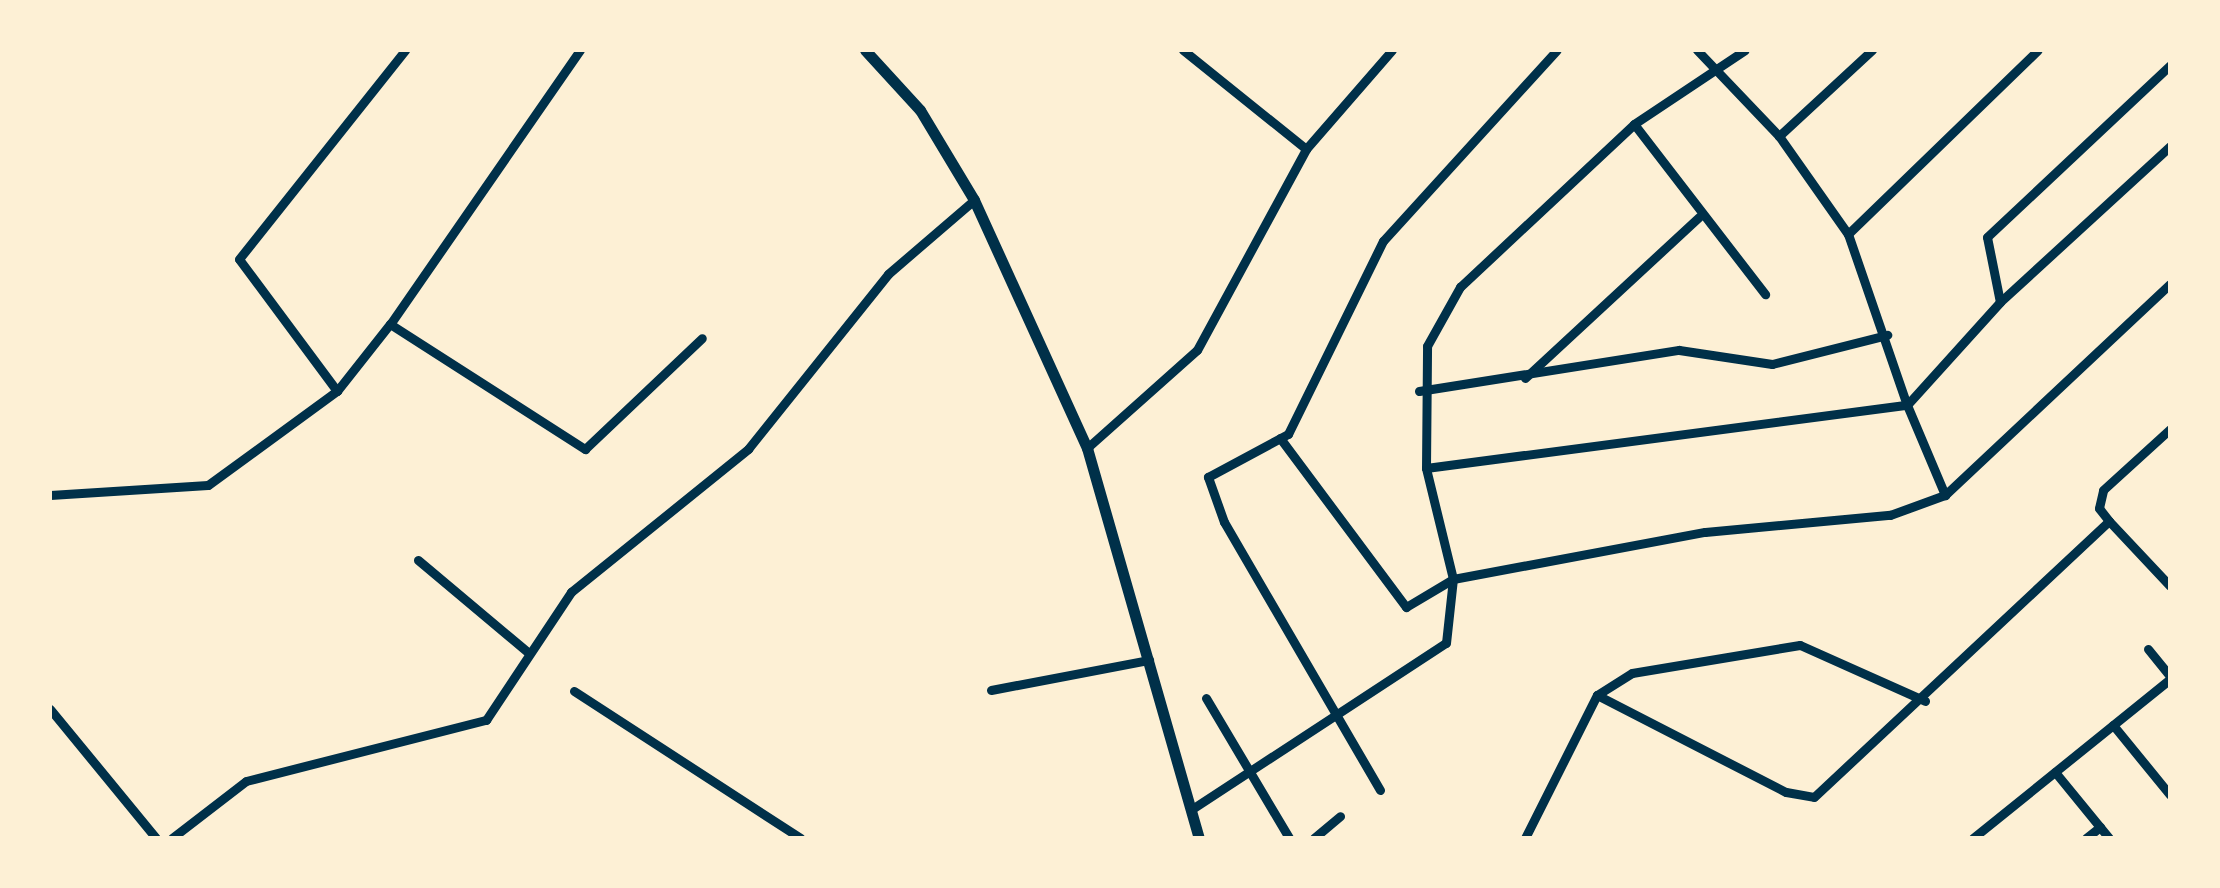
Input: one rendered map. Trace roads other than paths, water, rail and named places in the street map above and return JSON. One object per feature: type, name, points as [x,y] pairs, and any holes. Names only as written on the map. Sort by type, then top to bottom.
[{"type":"main road","points":[[865,50],[920,110],[974,200],[1087,448],[1199,838]]},
{"type":"street","points":[[337,391],[239,259],[405,50]]},
{"type":"street","points":[[50,495],[208,486],[337,391],[390,324],[580,50]]},
{"type":"street","points":[[1183,50],[1306,150]]},
{"type":"street","points":[[1087,448],[1197,350],[1306,150],[1392,50]]},
{"type":"street","points":[[1380,790],[1340,714],[1224,522],[1208,476],[1280,438],[1384,241],[1557,50]]},
{"type":"street","points":[[1698,50],[1779,136],[1848,234],[1887,335],[1907,405],[1945,495]]},
{"type":"street","points":[[1192,808],[1446,643],[1453,579],[1426,468],[1420,391],[1426,346],[1460,286],[1634,124],[1745,50]]},
{"type":"street","points":[[1779,136],[1872,50]]},
{"type":"street","points":[[1848,234],[2038,50]]},
{"type":"street","points":[[2000,302],[1987,237],[2170,65]]},
{"type":"street","points":[[1634,124],[1699,218],[1766,294]]},
{"type":"street","points":[[1426,468],[1907,405],[2000,302],[2170,146]]},
{"type":"street","points":[[172,838],[246,781],[486,720],[570,592],[748,449],[888,274],[974,200]]},
{"type":"street","points":[[1525,378],[1699,218]]},
{"type":"street","points":[[1280,438],[1406,607],[1453,579],[1705,532],[1890,515],[1945,495],[2170,284]]},
{"type":"street","points":[[390,324],[585,449],[702,338]]},
{"type":"street","points":[[1420,391],[1525,378],[1680,350],[1772,364],[1887,335]]},
{"type":"street","points":[[2170,428],[2103,490],[2099,508],[2170,586]]},
{"type":"street","points":[[1597,696],[1786,792],[1814,797],[1925,701],[2109,521]]},
{"type":"street","points":[[418,560],[529,653]]},
{"type":"street","points":[[2153,565],[2170,564]]},
{"type":"street","points":[[1525,838],[1597,696],[1632,673],[1800,644],[1925,701]]},
{"type":"street","points":[[1973,838],[2170,677],[2148,649]]},
{"type":"street","points":[[991,690],[1149,660]]},
{"type":"street","points":[[574,691],[800,838]]},
{"type":"street","points":[[1206,698],[1289,838]]},
{"type":"street","points":[[50,709],[156,838]]},
{"type":"street","points":[[2113,725],[2170,795]]},
{"type":"street","points":[[2055,772],[2109,838]]},
{"type":"street","points":[[1314,838],[1340,816]]},
{"type":"street","points":[[2086,838],[2100,827]]}]
